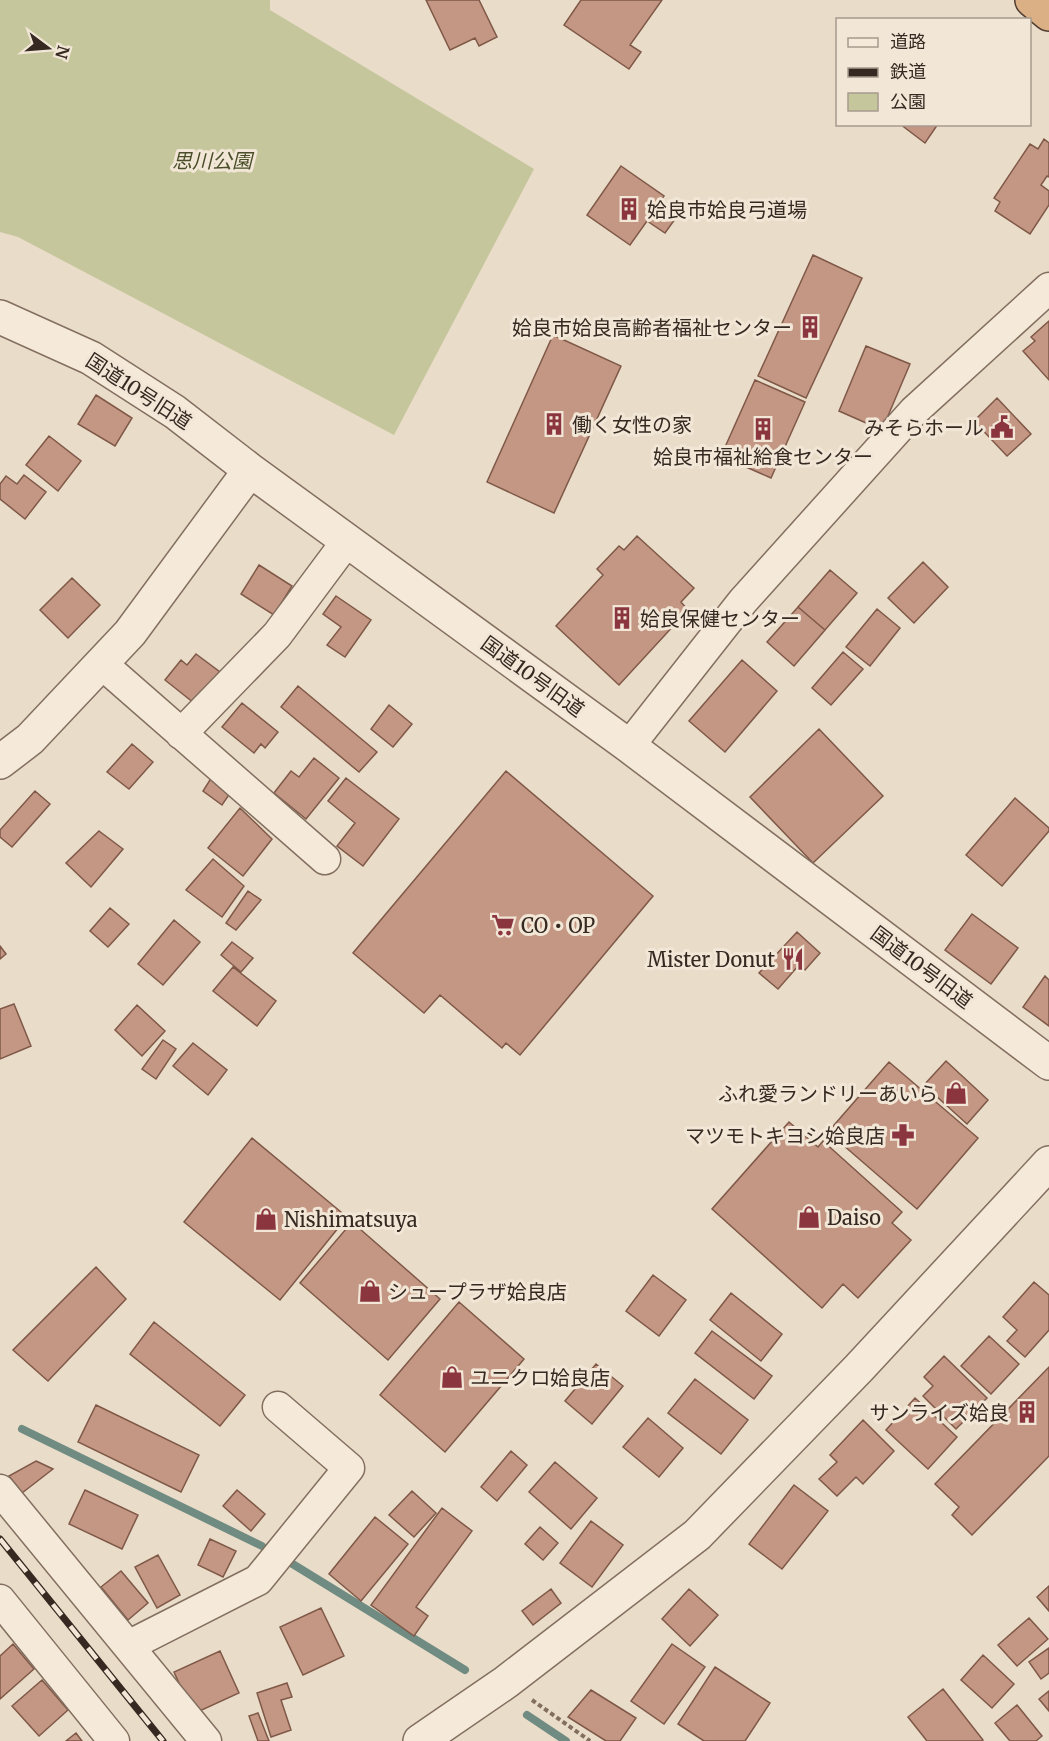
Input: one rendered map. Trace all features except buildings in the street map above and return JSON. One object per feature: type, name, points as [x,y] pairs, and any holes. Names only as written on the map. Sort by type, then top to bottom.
[{"type":"highway","points":[[1032,0],[1049,14]]},
{"type":"street","points":[[629,746],[742,601],[914,411],[1049,288]]},
{"type":"street","name":"国道10号旧道","points":[[0,316],[91,358],[175,412],[250,470],[629,746],[1049,1063]]},
{"type":"street","points":[[0,762],[30,739],[130,633],[250,470]]},
{"type":"street","points":[[181,734],[277,635],[347,541]]},
{"type":"street","points":[[102,664],[325,859]]},
{"type":"street","points":[[420,1741],[506,1682],[697,1535],[1049,1164]]},
{"type":"street","points":[[128,1646],[258,1580],[349,1468],[278,1407]]},
{"type":"street","points":[[0,1490],[206,1741]]},
{"type":"street","points":[[0,1600],[114,1741]]},
{"type":"path","points":[[506,1682],[590,1741]]},
{"type":"green space","name":"思川公園","points":[[0,0],[270,0],[270,10],[534,169],[394,435],[18,237],[0,232]]},
{"type":"waterway","points":[[22,1429],[262,1546]]},
{"type":"waterway","points":[[291,1563],[465,1670]]},
{"type":"waterway","points":[[527,1715],[566,1741]]},
{"type":"railway","points":[[0,1539],[163,1741]]},
{"type":"place","name":"姶良市姶良弓道場","points":[[629,209]]},
{"type":"place","name":"姶良市姶良高齢者福祉センター","points":[[810,327]]},
{"type":"place","name":"働く女性の家","points":[[554,424]]},
{"type":"place","name":"みそらホール","points":[[1002,427]]},
{"type":"place","name":"姶良市福祉給食センター","points":[[763,429]]},
{"type":"place","name":"姶良保健センター","points":[[622,618]]},
{"type":"place","name":"CO・OP","points":[[503,925]]},
{"type":"place","name":"Mister Donut","points":[[793,959]]},
{"type":"place","name":"ふれ愛ランドリーあいら","points":[[956,1093]]},
{"type":"place","name":"マツモトキヨシ姶良店","points":[[903,1135]]},
{"type":"place","name":"Daiso","points":[[809,1217]]},
{"type":"place","name":"Nishimatsuya","points":[[266,1219]]},
{"type":"place","name":"シュープラザ姶良店","points":[[370,1291]]},
{"type":"place","name":"ユニクロ姶良店","points":[[452,1377]]},
{"type":"place","name":"サンライズ姶良","points":[[1027,1412]]}]
